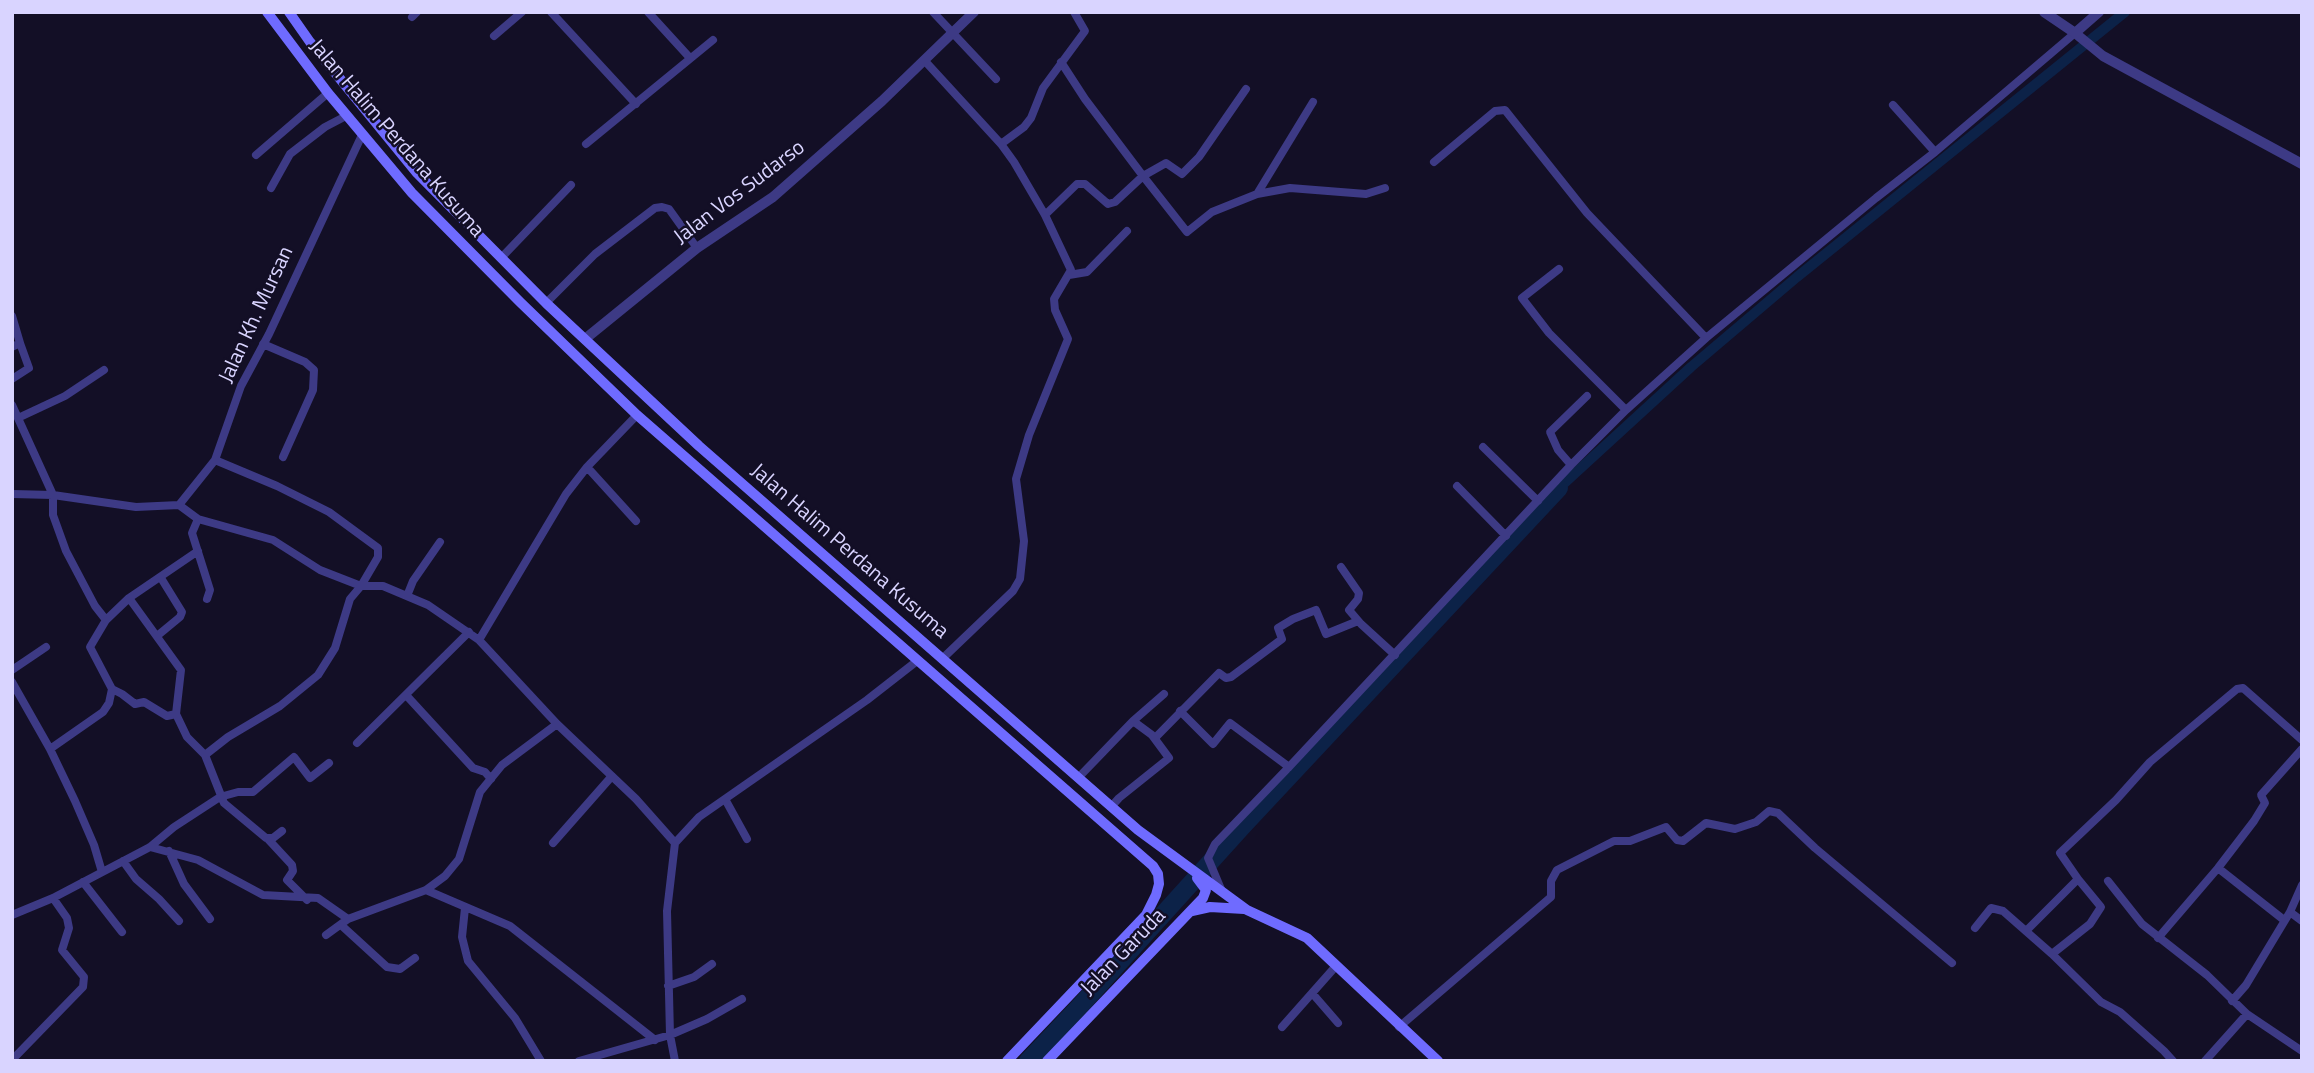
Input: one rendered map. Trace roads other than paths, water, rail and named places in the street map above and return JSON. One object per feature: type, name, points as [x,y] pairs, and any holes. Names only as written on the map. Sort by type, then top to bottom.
[{"type":"main road","name":"Jalan Halim Perdana Kusuma","points":[[267,12],[346,116],[412,193],[637,415],[1130,844],[1158,874]]},
{"type":"main road","name":"Jalan Halim Perdana Kusuma","points":[[289,12],[310,42],[417,173],[546,303],[727,471],[1111,807],[1247,910],[1307,938],[1438,1061]]},
{"type":"main road","points":[[765,528],[777,513]]},
{"type":"main road","points":[[827,582],[839,568]]},
{"type":"main road","name":"Jalan Garuda","points":[[1007,1061],[1136,927],[1156,895],[1158,874]]},
{"type":"main road","name":"Jalan Garuda","points":[[1047,1061],[1203,898],[1206,890],[1199,874]]},
{"type":"main road","points":[[1192,911],[1229,907],[1247,910]]},
{"type":"street","points":[[494,36],[522,12]]},
{"type":"street","points":[[551,12],[636,104]]},
{"type":"street","points":[[648,12],[690,58]]},
{"type":"street","points":[[933,12],[996,79]]},
{"type":"street","name":"Jalan Vos Sudarso","points":[[585,339],[697,248],[773,197],[830,149],[974,12]]},
{"type":"street","points":[[1001,144],[1024,127],[1031,118],[1044,88],[1085,31],[1073,12]]},
{"type":"street","points":[[2044,12],[2103,56],[2302,164]]},
{"type":"street","points":[[1199,874],[1215,844],[1571,465],[1626,410],[1706,338],[2077,35],[2099,12]]},
{"type":"street","points":[[586,144],[713,40]]},
{"type":"street","points":[[923,60],[1001,144],[1026,180],[1071,270],[1054,299],[1055,310],[1068,339],[1029,435],[1016,479],[1024,541],[1020,579],[1013,592],[942,659]]},
{"type":"street","points":[[1061,62],[1085,99],[1187,232],[1212,212],[1257,194],[1290,188],[1366,194],[1385,188]]},
{"type":"street","points":[[1045,215],[1077,184],[1084,184],[1108,204],[1115,202],[1143,176],[1167,163],[1182,174],[1199,157],[1246,89]]},
{"type":"street","points":[[256,155],[328,93]]},
{"type":"street","points":[[1257,194],[1314,102]]},
{"type":"street","points":[[1893,105],[1935,152]]},
{"type":"street","points":[[1434,162],[1495,111],[1504,110],[1587,213],[1706,338]]},
{"type":"street","points":[[271,188],[290,154],[325,127],[346,116]]},
{"type":"street","name":"Jalan Kh. Mursan","points":[[179,505],[215,460],[241,386],[362,135]]},
{"type":"street","points":[[501,258],[571,185]]},
{"type":"street","points":[[546,303],[595,254],[655,208],[669,209],[697,248]]},
{"type":"street","points":[[1069,275],[1087,272],[1127,231]]},
{"type":"street","points":[[1559,269],[1522,298],[1549,333],[1626,410]]},
{"type":"street","points":[[12,316],[16,345],[29,368],[12,379]]},
{"type":"street","points":[[263,344],[305,362],[314,370],[313,390],[283,457]]},
{"type":"street","points":[[18,418],[65,396],[104,370]]},
{"type":"street","points":[[1571,465],[1558,450],[1550,432],[1587,396]]},
{"type":"street","points":[[12,404],[53,495],[53,515],[66,551],[95,606],[106,621]]},
{"type":"street","points":[[479,640],[562,501],[587,467],[637,415]]},
{"type":"street","points":[[1483,447],[1538,501]]},
{"type":"street","points":[[205,755],[228,737],[280,706],[318,675],[335,648],[350,599],[378,557],[378,548],[372,542],[329,512],[215,460]]},
{"type":"street","points":[[587,467],[636,521]]},
{"type":"street","points":[[1457,486],[1506,536]]},
{"type":"street","points":[[12,494],[53,495],[136,507],[179,505],[198,519],[273,540],[320,570],[361,586],[383,586],[428,605],[479,640],[557,724],[612,776],[675,843]]},
{"type":"street","points":[[198,519],[192,533],[210,590],[207,599]]},
{"type":"street","points":[[407,596],[440,542]]},
{"type":"street","points":[[176,714],[167,716],[144,702],[135,704],[112,689],[90,647],[106,621],[129,598],[198,551]]},
{"type":"street","points":[[1341,567],[1359,593],[1358,599],[1349,610],[1357,621],[1395,655]]},
{"type":"street","points":[[157,636],[175,622],[182,612],[161,578]]},
{"type":"street","points":[[1438,594],[1445,601]]},
{"type":"street","points":[[129,598],[181,670],[176,714],[187,737],[205,755],[220,797],[267,838],[292,865],[293,871],[288,880],[307,900]]},
{"type":"street","points":[[1155,738],[1219,673],[1226,678],[1231,677],[1282,639],[1278,628],[1293,619],[1316,610],[1326,634],[1357,621]]},
{"type":"street","points":[[357,743],[468,632]]},
{"type":"street","points":[[12,670],[47,647]]},
{"type":"street","points":[[675,1061],[670,1035],[667,911],[675,843],[699,817],[867,700],[917,660]]},
{"type":"street","points":[[12,682],[50,749],[94,845],[102,872]]},
{"type":"street","points":[[2052,954],[2090,923],[2101,907],[2060,853],[2116,800],[2150,762],[2237,689],[2244,688],[2302,740]]},
{"type":"street","points":[[50,749],[103,712],[109,703],[112,689]]},
{"type":"street","points":[[1078,778],[1133,721],[1164,694]]},
{"type":"street","points":[[406,695],[473,768],[485,772],[491,779]]},
{"type":"street","points":[[1180,711],[1213,744],[1230,723],[1289,767]]},
{"type":"street","points":[[1111,807],[1119,797],[1169,758],[1155,738],[1133,721]]},
{"type":"street","points":[[326,936],[344,922],[426,890],[445,876],[458,859],[480,792],[511,758],[557,724]]},
{"type":"street","points":[[2158,938],[2218,868],[2262,810],[2265,800],[2261,795],[2302,749]]},
{"type":"street","points":[[12,915],[53,898],[150,847],[174,827],[220,797],[238,792],[253,792],[294,757],[310,778],[329,763]]},
{"type":"street","points":[[553,843],[612,776]]},
{"type":"street","points":[[725,799],[747,839]]},
{"type":"street","points":[[1399,1027],[1551,897],[1551,881],[1558,870],[1614,841],[1630,841],[1666,827],[1677,839],[1683,841],[1706,822],[1735,828],[1756,822],[1769,811],[1778,813],[1815,848],[1952,963]]},
{"type":"street","points":[[267,838],[273,838],[282,831]]},
{"type":"street","points":[[150,847],[198,860],[263,895],[307,900],[318,898],[325,902],[387,967],[400,969],[415,958]]},
{"type":"street","points":[[169,851],[184,884],[210,919]]},
{"type":"street","points":[[123,861],[136,879],[179,921]]},
{"type":"street","points":[[2218,868],[2287,916],[2302,921]]},
{"type":"street","points":[[2026,930],[2078,879]]},
{"type":"street","points":[[2108,881],[2142,925],[2207,975],[2247,1014],[2302,1051]]},
{"type":"street","points":[[83,882],[122,932]]},
{"type":"street","points":[[2232,1001],[2246,985],[2302,885]]},
{"type":"street","points":[[426,890],[510,926],[655,1040]]},
{"type":"street","points":[[14,1055],[83,987],[84,977],[62,950],[69,928],[67,918],[53,898]]},
{"type":"street","points":[[465,908],[462,937],[468,961],[515,1018],[541,1061]]},
{"type":"street","points":[[1975,928],[1991,908],[2003,911],[2101,1002],[2120,1013],[2173,1061]]},
{"type":"street","points":[[668,986],[694,977],[712,964]]},
{"type":"street","points":[[1282,1027],[1336,966]]},
{"type":"street","points":[[1312,993],[1338,1023]]},
{"type":"street","points":[[579,1061],[670,1035],[707,1019],[742,999]]},
{"type":"street","points":[[2205,1061],[2247,1014]]},
{"type":"waterway","points":[[1559,488],[1691,367],[1797,277],[2125,12]]},
{"type":"waterway","points":[[1028,1061],[1559,488]]}]
